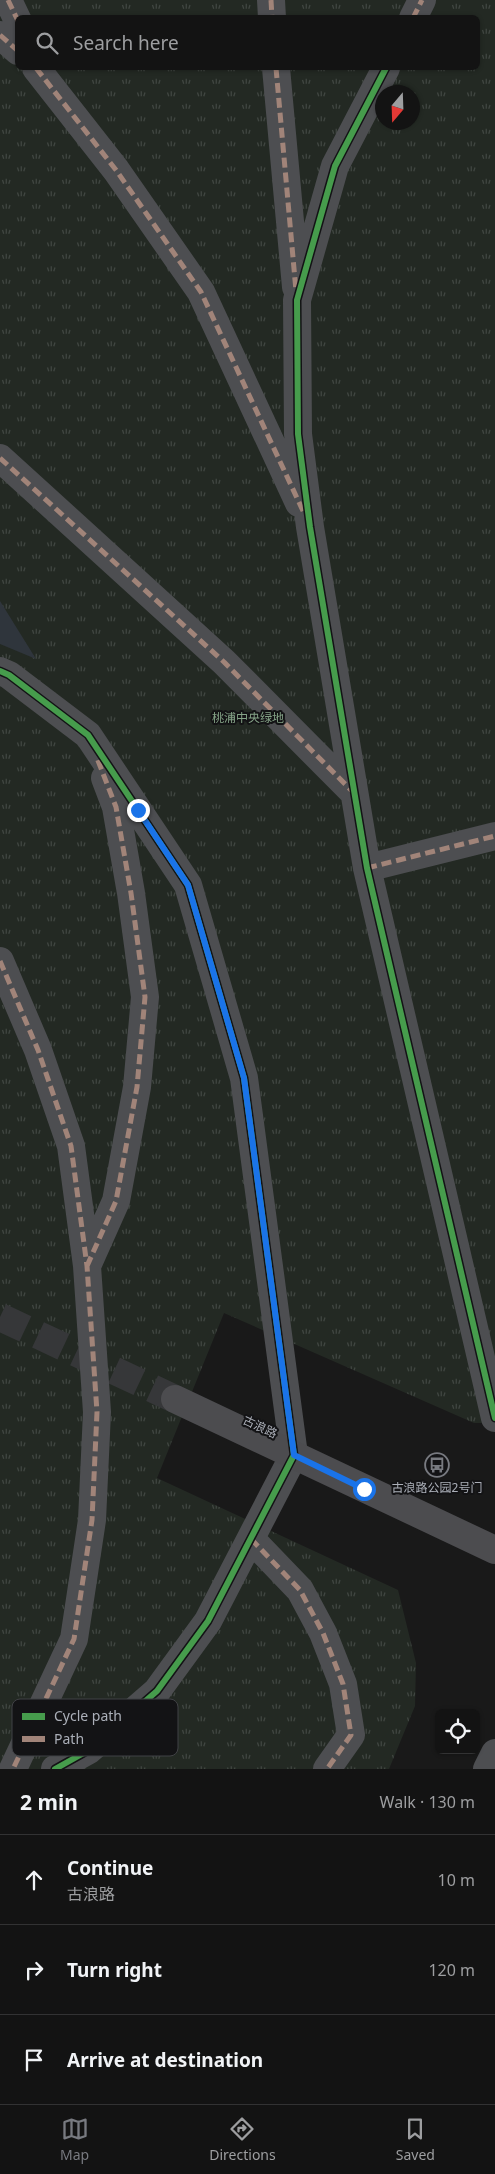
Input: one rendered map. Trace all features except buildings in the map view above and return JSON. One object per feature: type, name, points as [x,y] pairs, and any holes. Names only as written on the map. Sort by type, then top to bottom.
[{"type":"main road","name":"古浪路","points":[[176,1399],[495,1550]]},
{"type":"street","points":[[8,0],[15,15]]},
{"type":"street","points":[[271,0],[272,15]]},
{"type":"street","points":[[414,15],[422,0]]},
{"type":"street","points":[[0,35],[15,48]]},
{"type":"street","points":[[39,70],[116,170],[201,292],[310,526]]},
{"type":"street","points":[[276,70],[297,300],[298,434],[310,526],[367,868],[495,1418]]},
{"type":"street","points":[[297,300],[335,166],[385,70]]},
{"type":"street","points":[[0,458],[224,662],[354,792]]},
{"type":"street","points":[[0,671],[9,675],[88,735],[188,885],[244,1078],[294,1455],[208,1621],[156,1691],[147,1699]]},
{"type":"street","points":[[87,1266],[116,1200],[137,1087],[145,997],[131,893],[116,807],[88,735]]},
{"type":"street","points":[[367,868],[495,836]]},
{"type":"street","points":[[0,961],[38,1050],[70,1146],[87,1266],[97,1412],[92,1520],[74,1639],[45,1699]]},
{"type":"street","points":[[251,1539],[300,1590],[323,1632],[343,1684],[352,1735],[327,1769]]},
{"type":"street","points":[[487,1769],[495,1753]]},
{"type":"street","points":[[12,1769],[18,1756]]},
{"type":"street","points":[[55,1769],[78,1756]]},
{"type":"green space","name":"桃浦中央绿地","points":[[0,0],[495,0],[495,1423],[474,1423],[224,1313],[157,1478],[398,1590],[416,1663],[415,1706],[389,1769],[0,1769]]},
{"type":"shaded area","points":[[0,601],[36,659],[0,644]]},
{"type":"tunnel","points":[[0,1317],[175,1399]]},
{"type":"marked path","points":[[8,0],[15,15]]},
{"type":"marked path","points":[[271,0],[272,15]]},
{"type":"marked path","points":[[414,15],[422,0]]},
{"type":"marked path","points":[[0,35],[15,48]]},
{"type":"marked path","points":[[38,70],[116,170],[201,292],[304,513]]},
{"type":"marked path","points":[[276,70],[296,291]]},
{"type":"marked path","points":[[0,458],[224,662],[352,791]]},
{"type":"marked path","points":[[87,1266],[116,1201],[137,1087],[145,997],[131,893],[116,807],[97,758]]},
{"type":"marked path","points":[[367,868],[495,836]]},
{"type":"marked path","points":[[0,961],[38,1050],[71,1146],[87,1266],[97,1412],[92,1520],[74,1639],[46,1699]]},
{"type":"marked path","points":[[251,1539],[300,1590],[323,1633],[343,1684],[351,1735],[327,1769]]},
{"type":"marked path","points":[[13,1769],[19,1756]]},
{"type":"cycle path","points":[[385,70],[335,166],[297,300],[298,434],[310,527],[367,868],[495,1418]]},
{"type":"cycle path","points":[[0,671],[9,675],[88,735],[188,885],[244,1078],[294,1455],[208,1621],[157,1691],[148,1699]]},
{"type":"cycle path","points":[[55,1769],[78,1756]]},
{"type":"place","name":"古浪路公园2号门","points":[[437,1465]]},
{"type":"route","points":[[138,810],[188,885],[244,1078],[294,1455],[364,1489]]}]
